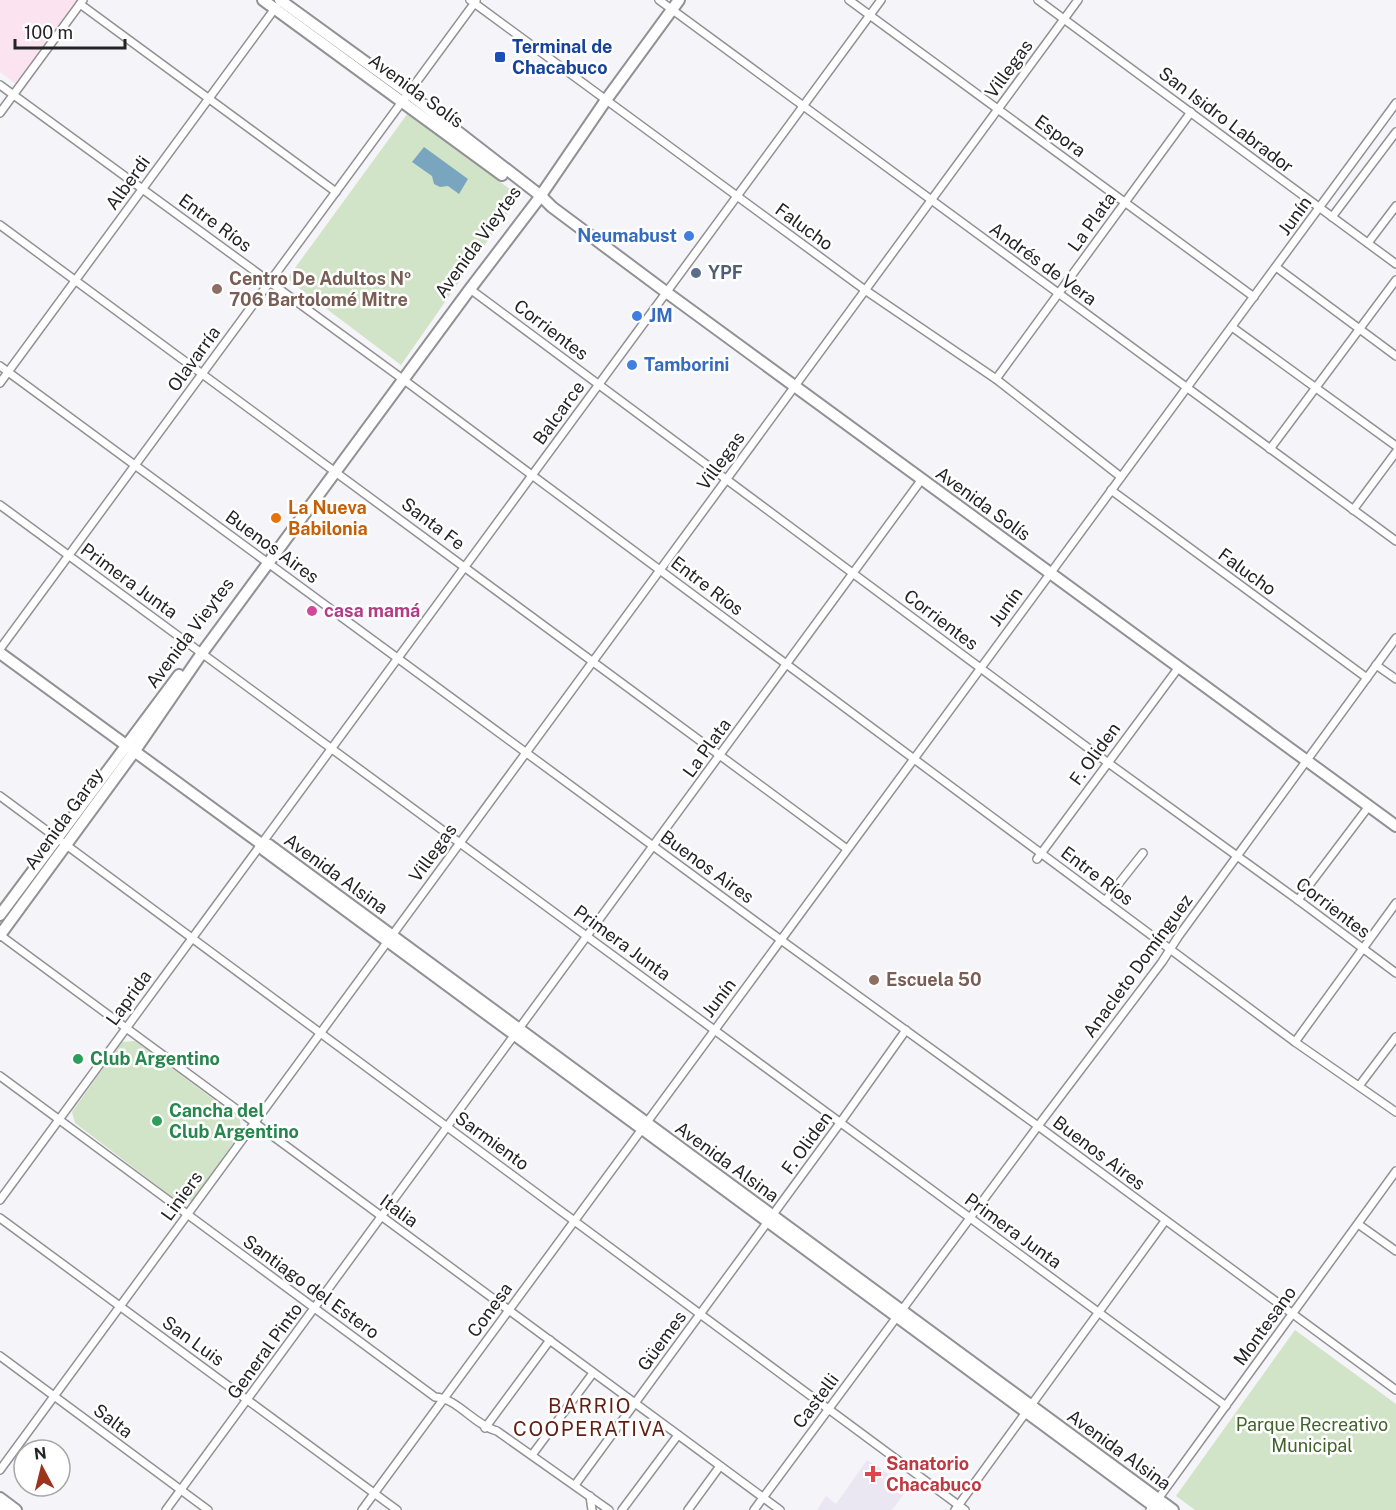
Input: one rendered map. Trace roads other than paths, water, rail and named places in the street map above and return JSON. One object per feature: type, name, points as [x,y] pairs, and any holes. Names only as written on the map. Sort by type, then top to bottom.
[{"type":"street","name":"Avenida Solís","points":[[263,0],[279,2],[666,292],[1396,826]]},
{"type":"street","name":"Andrés de Vera","points":[[659,0],[1396,541]]},
{"type":"street","name":"Avenida Vieytes","points":[[130,749],[200,651],[548,182],[679,0]]},
{"type":"street","name":"Espora","points":[[849,0],[1254,297]]},
{"type":"street","name":"Balcarce","points":[[260,843],[881,0]]},
{"type":"street","name":"San Isidro Labrador","points":[[1038,0],[1396,264]]},
{"type":"street","name":"Villegas","points":[[390,938],[1078,0]]},
{"type":"street","name":"Olavarría","points":[[0,651],[474,1]]},
{"type":"street","name":"Falucho","points":[[474,1],[865,290],[996,379],[1120,477]]},
{"type":"street","points":[[0,113],[81,2],[208,99],[336,192]]},
{"type":"street","name":"Alberdi","points":[[0,383],[279,2]]},
{"type":"street","name":"Entre Ríos","points":[[0,85],[402,378],[914,758],[1039,856],[1105,901],[1295,1042],[1396,1112]]},
{"type":"street","name":"Junín","points":[[644,1125],[1396,103]]},
{"type":"street","name":"La Plata","points":[[996,379],[1191,112]]},
{"type":"street","points":[[1332,217],[1396,132]]},
{"type":"street","name":"Avenida Vieytes","points":[[402,378],[536,196]]},
{"type":"street","points":[[1368,243],[1396,206]]},
{"type":"street","name":"Santa Fe","points":[[0,225],[847,849]]},
{"type":"street","points":[[1276,267],[1396,356]]},
{"type":"street","points":[[1270,449],[1396,280]]},
{"type":"street","name":"Corrientes","points":[[470,288],[853,574],[1396,974]]},
{"type":"street","points":[[1232,327],[1396,446]]},
{"type":"street","name":"Buenos Aires","points":[[0,366],[1396,1390]]},
{"type":"street","points":[[1353,510],[1396,452]]},
{"type":"street","name":"La Plata","points":[[517,1032],[922,479]]},
{"type":"street","name":"Falucho","points":[[1111,490],[1367,678]]},
{"type":"street","name":"Primera Junta","points":[[0,505],[1226,1406]]},
{"type":"street","name":"Anacleto Domínguez","points":[[900,1314],[1396,638]]},
{"type":"street","name":"Avenida Alsina","points":[[0,651],[260,843],[269,845],[390,938],[900,1314],[1155,1506],[1173,1510]]},
{"type":"street","points":[[1376,665],[1396,679]]},
{"type":"street","name":"F. Oliden","points":[[1039,856],[1179,667]]},
{"type":"street","name":"Avenida Garay","points":[[0,915],[57,838],[130,749]]},
{"type":"street","name":"Avenida Garay","points":[[0,935],[66,845],[130,749]]},
{"type":"street","name":"Sarmiento","points":[[0,796],[960,1508]]},
{"type":"street","points":[[1298,900],[1369,806]]},
{"type":"street","name":"Laprida","points":[[0,1200],[260,843]]},
{"type":"street","points":[[1105,901],[1143,853]]},
{"type":"street","points":[[1295,1042],[1396,903]]},
{"type":"street","name":"Italia","points":[[0,935],[780,1510]]},
{"type":"street","name":"Liniers","points":[[0,1470],[390,938]]},
{"type":"street","name":"F. Oliden","points":[[770,1218],[906,1030]]},
{"type":"street","name":"General Pinto","points":[[166,1510],[517,1032]]},
{"type":"street","points":[[1359,1086],[1396,1037]]},
{"type":"street","name":"Santiago del Estero","points":[[0,1076],[435,1397],[444,1397],[485,1428],[497,1431],[609,1510]]},
{"type":"street","name":"Conesa","points":[[362,1510],[644,1125]]},
{"type":"street","name":"Montesano","points":[[1155,1506],[1396,1171]]},
{"type":"street","name":"San Luis","points":[[0,1218],[397,1510]]},
{"type":"street","name":"Güemes","points":[[575,1485],[770,1218]]},
{"type":"street","points":[[960,1508],[1165,1221]]},
{"type":"street","points":[[1358,1224],[1396,1251]]},
{"type":"street","name":"Castelli","points":[[754,1510],[900,1314]]},
{"type":"street","points":[[485,1428],[550,1340]]},
{"type":"street","name":"Salta","points":[[0,1356],[208,1510]]},
{"type":"street","points":[[532,1455],[593,1373]]},
{"type":"street","points":[[622,1510],[678,1435]]},
{"type":"street","points":[[688,1510],[720,1466]]},
{"type":"street","points":[[590,1496],[592,1510]]},
{"type":"street","points":[[0,1498],[16,1510]]},
{"type":"water","points":[[424,147],[468,179],[459,194],[448,186],[440,187],[434,184],[432,176],[412,162]]},
{"type":"place","name":"Terminal de Chacabuco","points":[[500,57]]},
{"type":"place","name":"Neumabust","points":[[689,236]]},
{"type":"place","name":"YPF","points":[[696,273]]},
{"type":"place","name":"Centro De Adultos Nº 706 Bartolomé Mitre","points":[[217,289]]},
{"type":"place","name":"JM","points":[[637,316]]},
{"type":"place","name":"Tamborini","points":[[632,365]]},
{"type":"place","name":"La Nueva Babilonia","points":[[276,518]]},
{"type":"place","name":"casa mamá","points":[[312,611]]},
{"type":"place","name":"Escuela 50","points":[[874,980]]},
{"type":"place","name":"Club Argentino","points":[[78,1059]]},
{"type":"place","name":"Cancha del Club Argentino","points":[[157,1121]]},
{"type":"place","name":"Sanatorio Chacabuco","points":[[873,1474]]},
{"type":"district","name":"BARRIO COOPERATIVA","points":[[590,1418]]},
{"type":"park label","name":"Parque Recreativo Municipal","points":[[1312,1435]]}]
